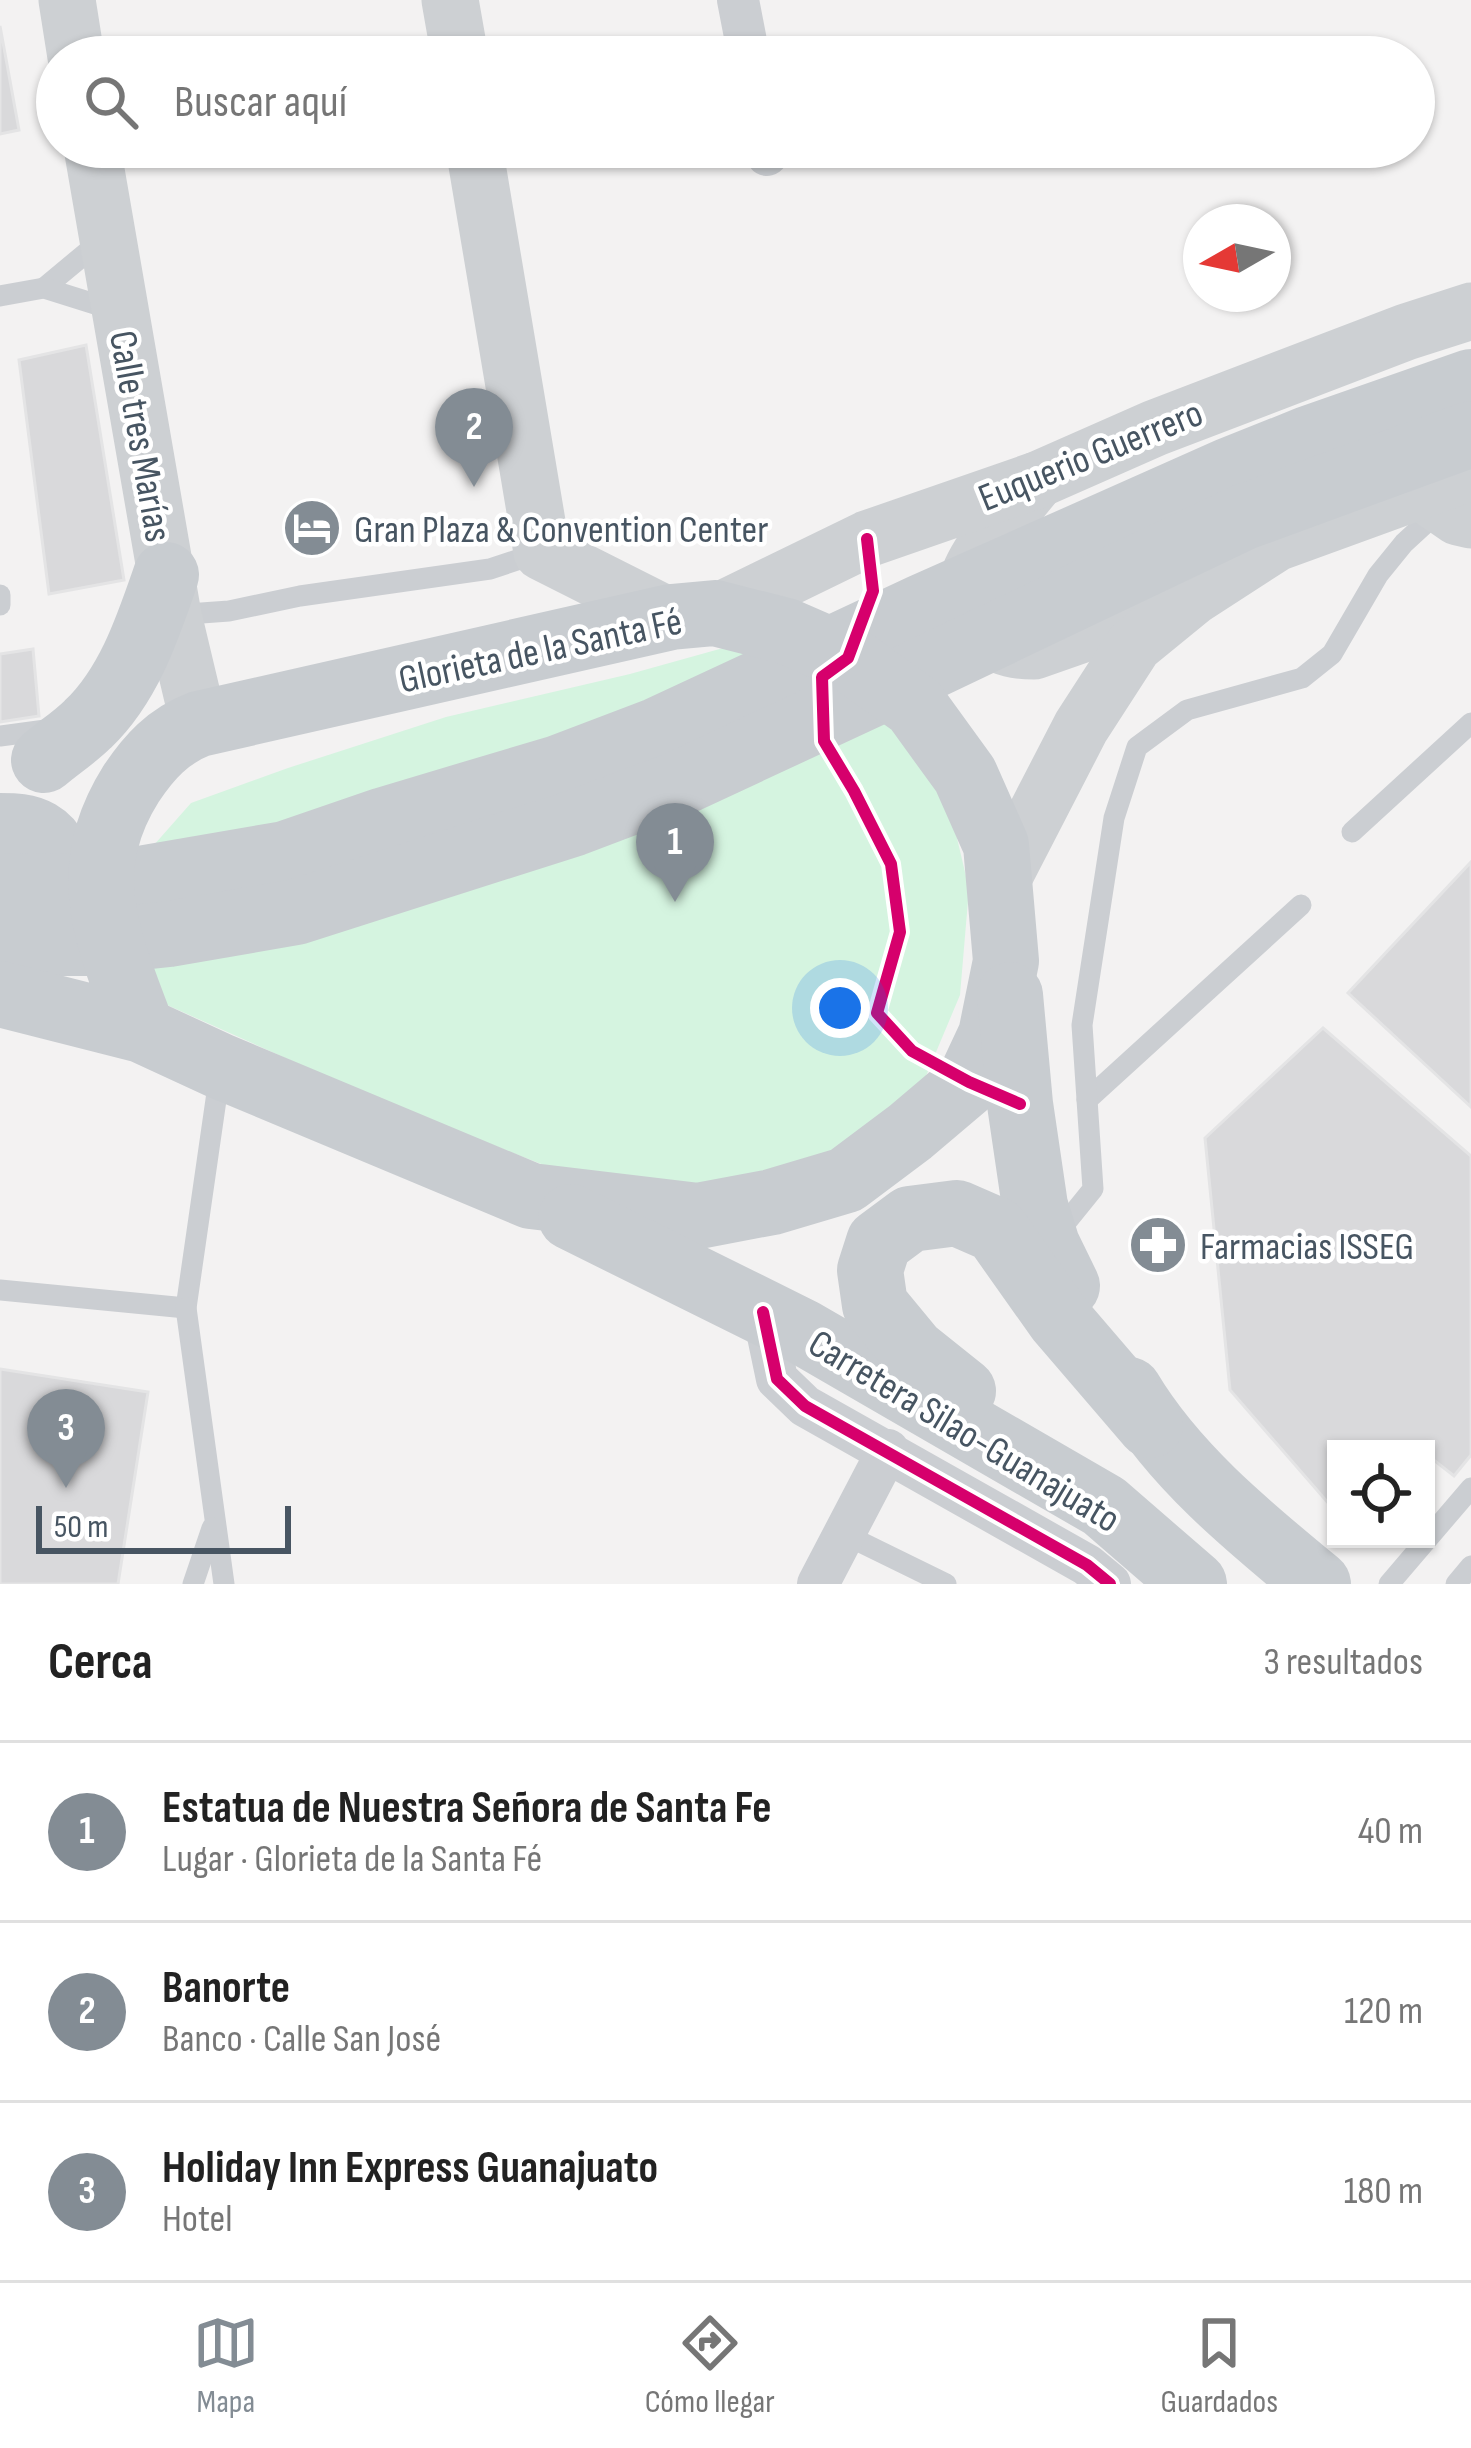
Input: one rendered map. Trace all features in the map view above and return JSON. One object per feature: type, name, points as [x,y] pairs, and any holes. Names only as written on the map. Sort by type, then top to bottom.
[{"type":"main road","points":[[67,0],[73,36]]},
{"type":"main road","points":[[450,0],[456,36]]},
{"type":"main road","name":"Calle tres Marías","points":[[96,168],[189,728]]},
{"type":"main road","points":[[478,168],[542,552],[693,615]]},
{"type":"main road","name":"Euquerio Guerrero","points":[[693,615],[867,538],[1037,480],[1175,420],[1471,311]]},
{"type":"main road","points":[[0,886],[93,886],[285,854],[558,768],[658,730],[1228,471],[1471,382]]},
{"type":"main road","points":[[0,940],[85,943],[296,912],[575,823],[678,784],[1244,517],[1471,434]]},
{"type":"main road","points":[[1037,480],[974,565],[967,582],[969,601],[981,627],[997,645],[1011,651],[1034,651],[1194,596]]},
{"type":"main road","points":[[999,886],[1081,728],[1134,646],[1194,596],[1276,543],[1451,497]]},
{"type":"main road","points":[[33,747],[117,688],[170,595]]},
{"type":"main road","name":"Glorieta de la Santa Fé","points":[[0,994],[142,1030],[531,1196],[698,1216],[772,1202],[846,1180],[910,1132],[969,1082],[991,1036],[1006,961],[996,845],[965,775],[915,706],[848,658],[786,632],[693,615],[189,728],[33,747]]},
{"type":"main road","points":[[142,1030],[108,938],[101,866],[114,811],[147,760],[189,728]]},
{"type":"main road","points":[[0,826],[22,826],[41,834],[55,848],[60,868],[58,895],[50,912],[31,928],[0,940]]},
{"type":"main road","points":[[1006,961],[1020,1104],[1035,1206],[1047,1245],[1150,1425]]},
{"type":"main road","name":"Carretera Silao-Guanajuato","points":[[531,1196],[763,1312],[953,1417],[1104,1506],[1194,1584]]},
{"type":"main road","points":[[1104,1506],[913,1351],[874,1306],[870,1270],[879,1242],[910,1219],[957,1213],[996,1230],[1059,1319],[1150,1425],[1244,1522],[1318,1584]]},
{"type":"street","points":[[738,0],[745,36]]},
{"type":"street","points":[[763,1312],[777,1379],[805,1406],[1087,1565],[1110,1584]]},
{"type":"street","points":[[818,1584],[888,1450]]},
{"type":"lane","points":[[44,288],[107,235]]},
{"type":"lane","points":[[0,296],[44,288],[120,312]]},
{"type":"lane","points":[[1047,1245],[1093,1190],[1082,1025],[1114,818],[1137,747],[1187,710],[1302,678],[1332,654],[1378,575],[1451,497]]},
{"type":"lane","points":[[170,595],[230,611],[300,596],[490,569],[542,552]]},
{"type":"lane","points":[[0,595],[0,605]]},
{"type":"lane","points":[[1352,832],[1471,723]]},
{"type":"lane","points":[[1087,1100],[1300,905]]},
{"type":"lane","points":[[220,1066],[186,1308],[224,1584]]},
{"type":"lane","points":[[0,1290],[186,1308]]},
{"type":"lane","points":[[1389,1584],[1471,1488]]},
{"type":"lane","points":[[193,1584],[215,1520]]},
{"type":"lane","points":[[846,1535],[946,1584]]},
{"type":"lane","points":[[1456,1584],[1471,1566]]},
{"type":"green space","points":[[741,643],[862,696],[944,783],[969,889],[960,995],[918,1095],[810,1174],[605,1189],[393,1106],[167,1005],[138,958],[131,871],[191,803],[446,717]]},
{"type":"building","points":[[0,26],[19,130],[0,134]]},
{"type":"building","points":[[86,345],[124,580],[49,594],[19,360]]},
{"type":"building","points":[[33,649],[39,716],[0,722],[0,654]]},
{"type":"building","points":[[1471,862],[1471,1107],[1348,993]]},
{"type":"building","points":[[1323,1028],[1471,1156],[1471,1455],[1454,1476],[1435,1461],[1435,1440],[1327,1440],[1327,1502],[1230,1390],[1205,1138]]},
{"type":"building","points":[[0,1369],[148,1392],[118,1584],[0,1584]]},
{"type":"cycle path","points":[[867,539],[873,591],[848,658],[822,677],[824,741],[891,864],[900,932],[877,1013],[912,1051],[1020,1104]]},
{"type":"cycle path","points":[[763,1312],[777,1379],[805,1406],[1087,1565],[1110,1584]]},
{"type":"place","name":"Banorte","points":[[474,487]]},
{"type":"place","name":"Gran Plaza & Convention Center","points":[[312,528]]},
{"type":"place","name":"Estatua de Nuestra Señora de Santa Fe","points":[[675,902]]},
{"type":"place","name":"Farmacias ISSEG","points":[[1158,1245]]},
{"type":"place","name":"Holiday Inn Express Guanajuato","points":[[66,1488]]}]
